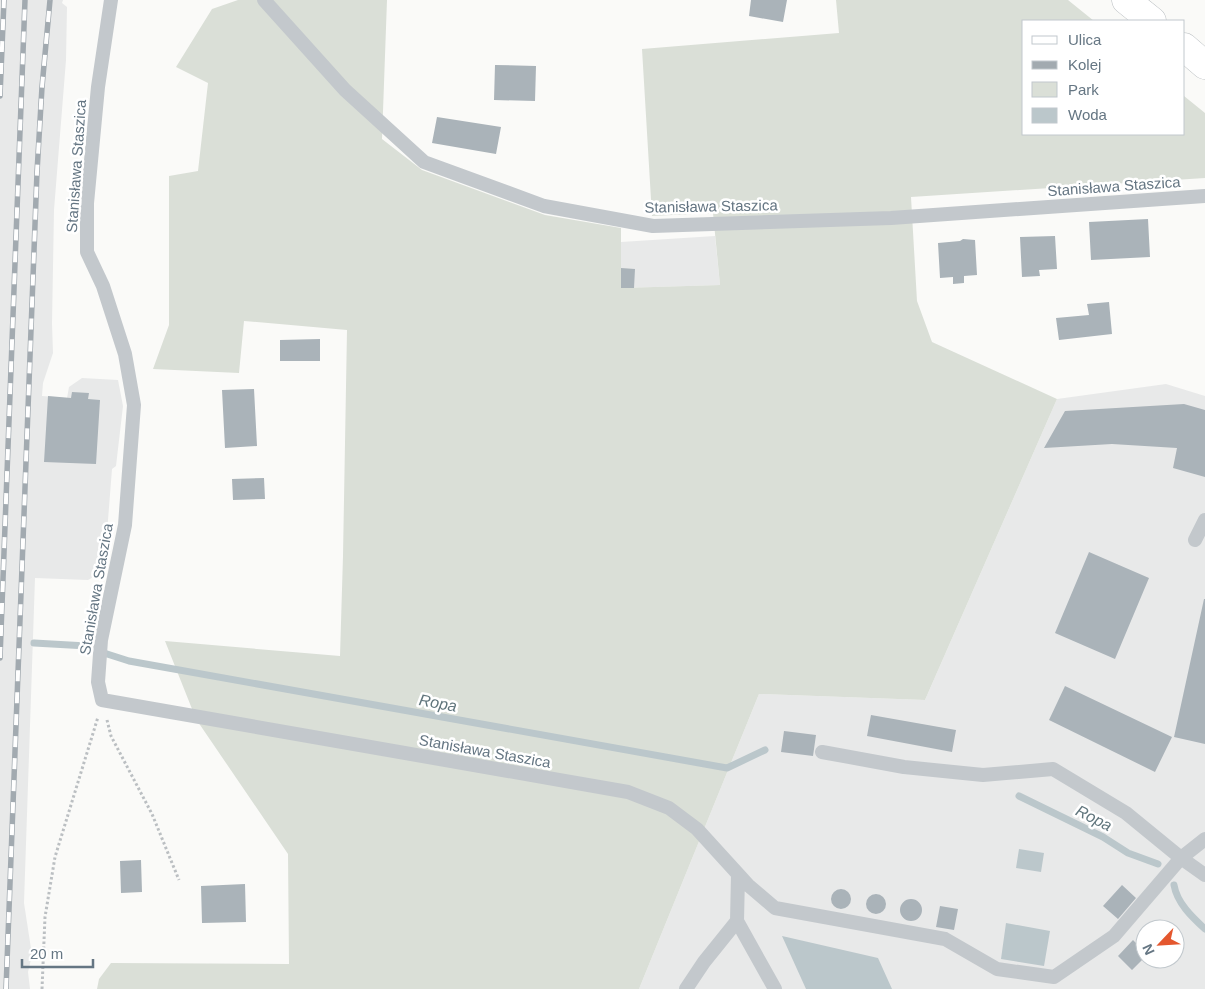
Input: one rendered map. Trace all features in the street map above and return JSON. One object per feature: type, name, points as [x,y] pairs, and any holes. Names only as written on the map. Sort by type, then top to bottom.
[{"type":"main road","points":[[1126,0],[1151,20]]},
{"type":"main road","points":[[1185,48],[1205,65]]},
{"type":"lane","name":"Stanisława Staszica","points":[[111,0],[98,87],[87,203],[87,252],[103,286],[125,354],[134,405],[125,525],[102,640],[98,682],[102,700],[628,792],[669,808],[698,829],[738,875],[775,908],[945,939],[997,969],[1054,977],[1114,936],[1181,858],[1205,839]]},
{"type":"lane","name":"Stanisława Staszica","points":[[264,0],[345,90],[424,162],[544,206],[653,226],[891,218],[1205,196]]},
{"type":"lane","points":[[1195,540],[1205,520]]},
{"type":"lane","points":[[822,752],[904,767],[983,775],[1053,769],[1126,813],[1205,875]]},
{"type":"lane","points":[[738,875],[737,920],[775,989]]},
{"type":"lane","points":[[686,989],[704,962],[737,920]]},
{"type":"path","points":[[102,700],[111,736],[152,814],[179,880]]},
{"type":"path","points":[[42,989],[45,917],[55,857],[91,742],[102,700]]},
{"type":"shaded area","points":[[0,0],[63,0],[62,3],[67,7],[66,60],[54,210],[53,353],[43,383],[42,396],[67,398],[69,387],[82,378],[118,380],[123,406],[116,466],[112,469],[104,571],[88,580],[35,578],[24,903],[32,955],[28,972],[30,989],[0,989]]},
{"type":"shaded area","points":[[715,236],[720,285],[621,288],[621,242]]},
{"type":"shaded area","points":[[1166,384],[1205,396],[1205,989],[639,989],[759,694],[925,700],[1057,399]]},
{"type":"green space","points":[[238,0],[387,0],[382,139],[422,170],[545,215],[621,228],[621,288],[720,285],[713,213],[652,216],[642,49],[839,33],[836,0],[1068,0],[1093,20],[1022,20],[1022,135],[1185,135],[1185,97],[1205,113],[1205,178],[911,197],[917,301],[932,342],[1057,399],[925,700],[759,694],[639,989],[97,989],[99,979],[111,963],[289,964],[288,854],[196,719],[165,641],[340,656],[347,330],[244,321],[239,373],[153,369],[169,325],[169,176],[198,171],[208,83],[176,67],[212,9]]},
{"type":"water","points":[[1019,849],[1044,853],[1041,872],[1016,868]]},
{"type":"water","points":[[1006,923],[1050,931],[1044,966],[1001,959]]},
{"type":"water","points":[[782,936],[878,958],[892,989],[806,989]]},
{"type":"building","points":[[751,0],[787,0],[783,22],[749,16]]},
{"type":"building","points":[[495,65],[536,66],[535,101],[494,100]]},
{"type":"building","points":[[437,117],[501,127],[496,154],[432,143]]},
{"type":"building","points":[[1148,219],[1150,257],[1091,260],[1089,222]]},
{"type":"building","points":[[1055,236],[1057,269],[1039,270],[1040,276],[1022,277],[1020,237]]},
{"type":"building","points":[[963,239],[975,240],[977,275],[964,276],[964,283],[953,284],[953,277],[940,278],[938,243],[960,241]]},
{"type":"building","points":[[621,268],[635,269],[634,288],[621,288]]},
{"type":"building","points":[[1109,302],[1112,334],[1059,340],[1056,318],[1089,315],[1087,304]]},
{"type":"building","points":[[320,339],[320,361],[280,361],[280,340]]},
{"type":"building","points":[[254,389],[257,446],[225,448],[222,390]]},
{"type":"building","points":[[72,392],[89,393],[88,399],[100,400],[96,464],[44,462],[48,396],[71,398]]},
{"type":"building","points":[[1184,404],[1205,410],[1205,477],[1173,468],[1177,448],[1112,444],[1044,448],[1065,411]]},
{"type":"building","points":[[264,478],[265,499],[233,500],[232,479]]},
{"type":"building","points":[[1089,552],[1149,578],[1115,659],[1055,633]]},
{"type":"building","points":[[1205,599],[1205,744],[1174,737]]},
{"type":"building","points":[[1065,686],[1172,737],[1155,772],[1049,720]]},
{"type":"building","points":[[871,715],[956,730],[952,752],[867,736]]},
{"type":"building","points":[[784,731],[816,735],[813,756],[781,752]]},
{"type":"building","points":[[141,860],[142,892],[121,893],[120,861]]},
{"type":"building","points":[[245,884],[246,922],[202,923],[201,886]]},
{"type":"building","points":[[1122,885],[1136,898],[1118,919],[1103,906]]},
{"type":"building","points":[[841,889],[848,892],[851,899],[848,906],[841,909],[834,906],[831,899],[834,892]]},
{"type":"building","points":[[876,894],[883,897],[886,904],[883,911],[876,914],[869,911],[866,904],[869,897]]},
{"type":"building","points":[[911,899],[919,902],[922,910],[919,918],[911,921],[903,918],[900,910],[903,902]]},
{"type":"building","points":[[940,906],[958,909],[954,930],[936,927]]},
{"type":"building","points":[[1133,940],[1135,942],[1135,967],[1132,970],[1118,956]]},
{"type":"waterway","name":"Ropa","points":[[34,643],[87,646]]},
{"type":"waterway","name":"Ropa","points":[[104,653],[129,661],[727,768],[765,750]]},
{"type":"waterway","name":"Ropa","points":[[1019,796],[1103,837],[1128,853],[1158,864]]},
{"type":"waterway","name":"Ropa","points":[[1174,885],[1182,904],[1190,915],[1205,929]]},
{"type":"railway","points":[[0,96],[4,0]]},
{"type":"railway","points":[[0,658],[25,0]]},
{"type":"railway","points":[[6,989],[37,172],[50,0]]}]
